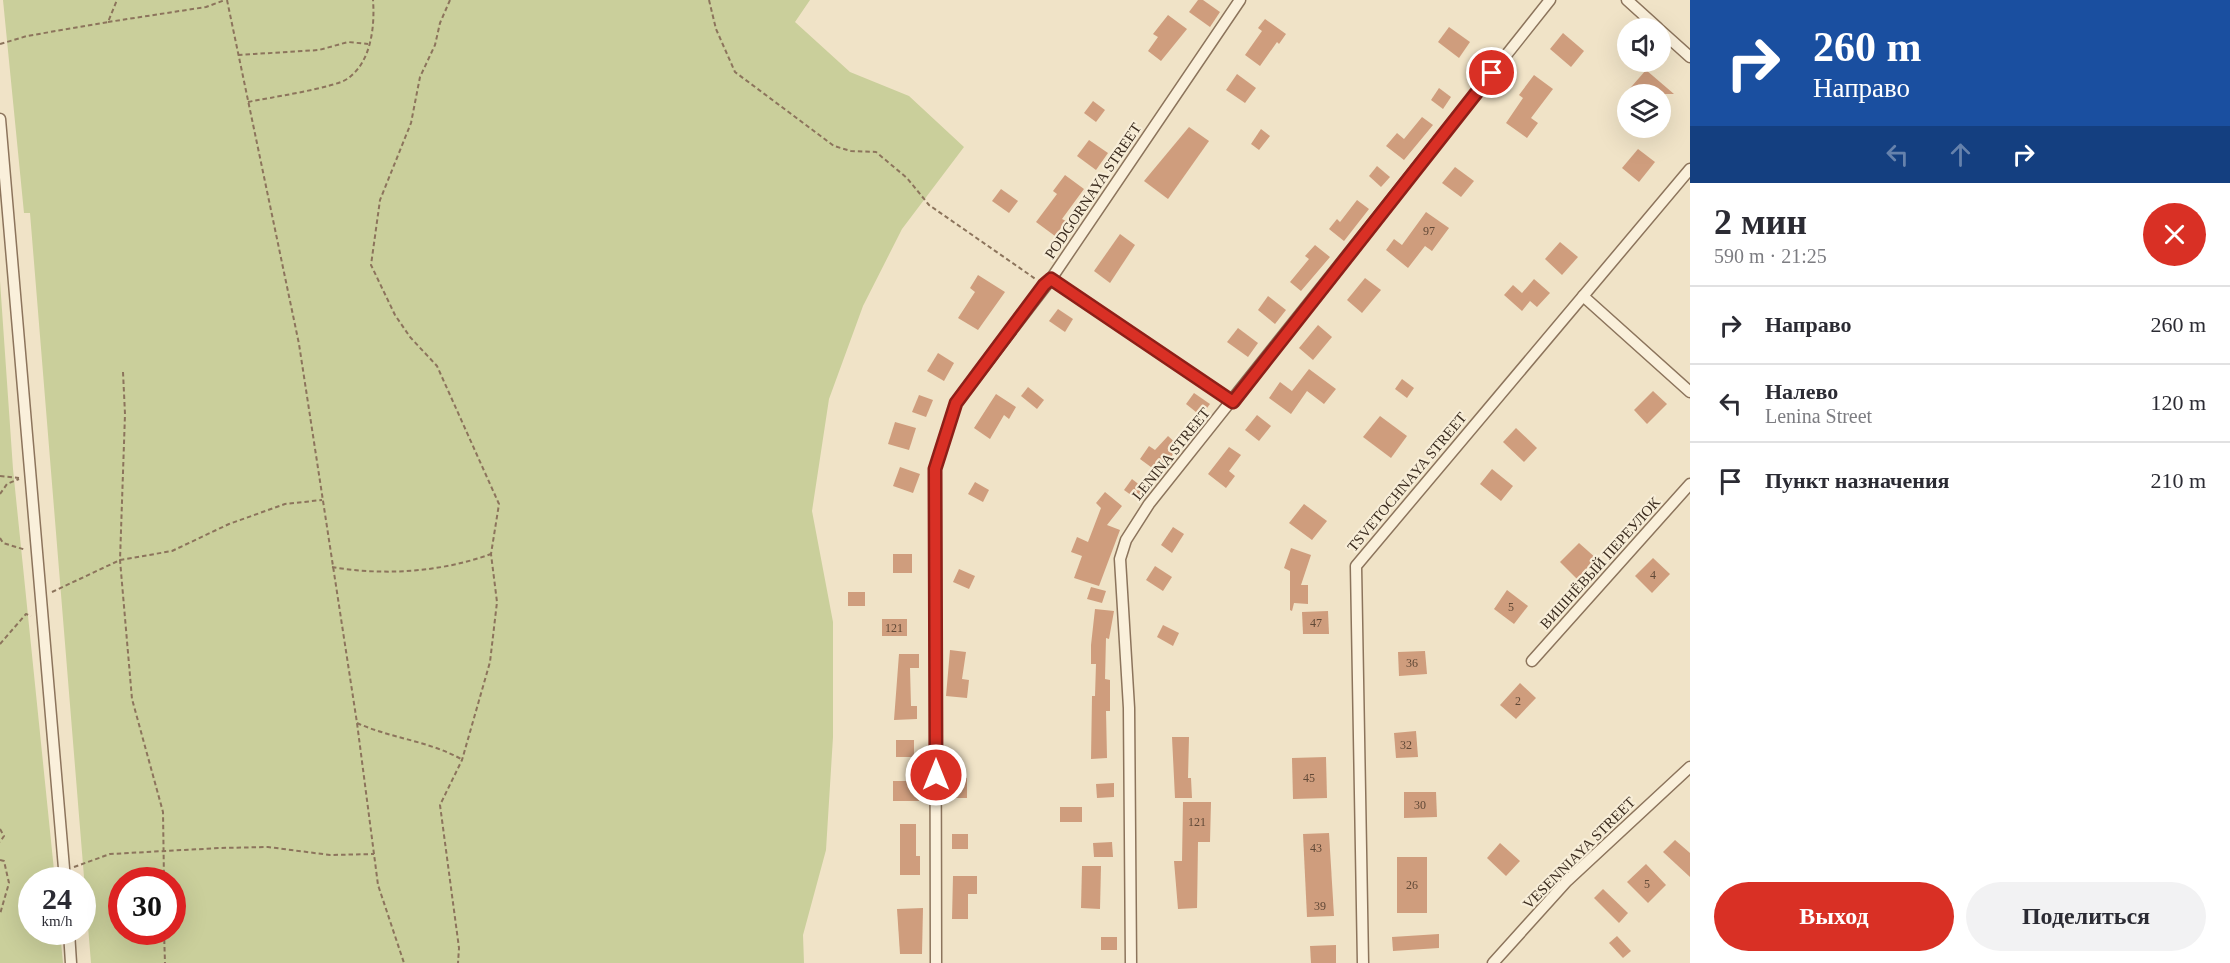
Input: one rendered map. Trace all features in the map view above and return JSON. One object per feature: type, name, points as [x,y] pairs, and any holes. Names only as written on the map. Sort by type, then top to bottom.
[{"type":"street","name":"PODGORNAYA STREET","points":[[936,963],[935,469],[956,403],[1047,282],[1240,0]]},
{"type":"street","name":"LENINA STREET","points":[[1131,963],[1129,708],[1120,559],[1126,540],[1149,504],[1233,402],[1550,0]]},
{"type":"street","points":[[1627,0],[1647,18]]},
{"type":"street","points":[[1671,40],[1690,57]]},
{"type":"street","points":[[0,119],[63,867]]},
{"type":"street","name":"TSVETOCHNAYA STREET","points":[[1363,963],[1356,566],[1690,169]]},
{"type":"street","points":[[1047,282],[1233,402]]},
{"type":"street","points":[[1583,296],[1690,392]]},
{"type":"street","name":"ВИШНЁВЫЙ ПЕРЕУЛОК","points":[[1532,661],[1690,484]]},
{"type":"street","name":"VESENNIAYA STREET","points":[[1493,963],[1567,881],[1690,767]]},
{"type":"street","points":[[70,945],[71,963]]},
{"type":"path","points":[[108,22],[117,0]]},
{"type":"path","points":[[0,44],[27,36],[206,7],[226,0],[299,344],[357,723],[378,885],[404,963]]},
{"type":"path","points":[[248,102],[345,81],[360,67],[375,24],[373,0]]},
{"type":"path","points":[[450,0],[440,23],[435,45],[420,77],[411,123],[380,200],[371,265],[400,322],[437,366],[499,504],[491,554],[497,603],[489,662],[462,760],[440,805],[459,948],[458,963]]},
{"type":"path","points":[[709,0],[716,29],[735,72],[834,146],[851,152],[876,152],[907,178],[929,205],[1047,282]]},
{"type":"path","points":[[238,55],[319,50],[348,42],[368,44]]},
{"type":"path","points":[[123,372],[125,424],[120,560],[132,699],[163,812],[164,867]]},
{"type":"path","points":[[0,494],[7,484],[22,478]]},
{"type":"path","points":[[42,597],[120,560],[172,551],[229,524],[285,504],[322,500]]},
{"type":"path","points":[[0,538],[3,543],[38,553]]},
{"type":"path","points":[[332,567],[368,573],[413,570],[471,561],[491,554]]},
{"type":"path","points":[[0,644],[26,614],[44,622]]},
{"type":"path","points":[[357,723],[380,734],[448,752],[462,760]]},
{"type":"path","points":[[0,829],[4,836],[0,842]]},
{"type":"path","points":[[83,867],[110,854],[163,851],[268,847],[330,855],[374,855]]},
{"type":"path","points":[[0,860],[4,861],[9,883],[0,914]]},
{"type":"path","points":[[164,945],[165,963]]},
{"type":"green space","points":[[3,0],[810,0],[795,22],[850,72],[909,96],[964,147],[902,229],[863,306],[829,399],[812,511],[833,622],[833,737],[826,850],[803,935],[804,963],[91,963],[90,945],[96,945],[96,867],[83,867],[30,213],[24,213]]},
{"type":"green space","points":[[0,281],[13,469],[54,867],[18,867],[18,945],[61,945],[63,963],[0,963]]},
{"type":"building","points":[[1198,0],[1203,0],[1220,12],[1210,27],[1189,12]]},
{"type":"building","points":[[1168,15],[1187,29],[1161,61],[1148,51],[1158,37],[1153,34]]},
{"type":"building","points":[[1265,19],[1286,34],[1279,44],[1277,42],[1260,66],[1245,55],[1262,31],[1258,28]]},
{"type":"building","points":[[1449,27],[1470,42],[1459,58],[1438,42]]},
{"type":"building","points":[[1563,33],[1584,51],[1571,67],[1550,49]]},
{"type":"building","points":[[1644,72],[1648,72],[1662,84],[1634,84]]},
{"type":"building","points":[[1237,74],[1256,88],[1245,103],[1226,90]]},
{"type":"building","points":[[1534,75],[1553,89],[1531,118],[1538,123],[1527,138],[1506,123],[1523,98],[1519,95]]},
{"type":"building","points":[[1439,88],[1451,97],[1443,109],[1431,100]]},
{"type":"building","points":[[1093,101],[1105,110],[1096,122],[1084,113]]},
{"type":"building","points":[[1422,117],[1433,125],[1404,160],[1386,146],[1397,133],[1404,139]]},
{"type":"building","points":[[1189,127],[1209,141],[1168,199],[1144,181]]},
{"type":"building","points":[[1261,129],[1270,136],[1259,150],[1251,144]]},
{"type":"building","points":[[1089,140],[1108,153],[1096,170],[1077,156]]},
{"type":"building","points":[[1638,149],[1655,162],[1639,182],[1622,168]]},
{"type":"building","points":[[1377,166],[1390,177],[1381,187],[1369,176]]},
{"type":"building","points":[[1455,167],[1474,181],[1461,197],[1442,183]]},
{"type":"building","points":[[1065,175],[1084,189],[1062,219],[1066,221],[1055,236],[1036,222],[1057,194],[1053,191]]},
{"type":"building","points":[[1001,189],[1018,201],[1009,213],[992,201]]},
{"type":"building","points":[[1357,200],[1369,209],[1344,241],[1329,229],[1337,219],[1340,222]]},
{"type":"building","points":[[1426,212],[1449,228],[1432,251],[1425,246],[1408,268],[1386,250],[1394,239],[1402,245]]},
{"type":"building","points":[[1120,234],[1135,245],[1110,283],[1094,271]]},
{"type":"building","points":[[1560,242],[1578,257],[1562,275],[1545,259]]},
{"type":"building","points":[[1315,245],[1330,257],[1301,291],[1290,282],[1309,259],[1305,256]]},
{"type":"building","points":[[978,275],[1005,292],[978,330],[958,318],[975,292],[970,288]]},
{"type":"building","points":[[1365,278],[1381,290],[1362,313],[1347,300]]},
{"type":"building","points":[[1534,279],[1550,293],[1537,307],[1530,301],[1522,311],[1504,295],[1513,285],[1522,293]]},
{"type":"building","points":[[1268,296],[1286,310],[1275,324],[1258,310]]},
{"type":"building","points":[[1058,309],[1073,319],[1065,332],[1049,321]]},
{"type":"building","points":[[1318,325],[1332,337],[1313,360],[1299,348]]},
{"type":"building","points":[[1238,328],[1258,343],[1248,357],[1227,342]]},
{"type":"building","points":[[938,353],[954,363],[944,381],[927,371]]},
{"type":"building","points":[[1309,369],[1336,389],[1324,404],[1307,391],[1291,414],[1269,398],[1280,382],[1292,391]]},
{"type":"building","points":[[1402,379],[1414,388],[1407,398],[1395,389]]},
{"type":"building","points":[[1028,387],[1044,400],[1037,409],[1021,396]]},
{"type":"building","points":[[1653,391],[1667,404],[1647,424],[1634,410]]},
{"type":"building","points":[[1194,393],[1210,404],[1201,416],[1186,404]]},
{"type":"building","points":[[996,394],[1016,407],[1009,419],[1004,415],[990,439],[974,428]]},
{"type":"building","points":[[919,395],[933,400],[926,417],[912,412]]},
{"type":"building","points":[[1257,415],[1271,426],[1259,441],[1245,430]]},
{"type":"building","points":[[1380,416],[1407,436],[1391,458],[1363,437]]},
{"type":"building","points":[[895,422],[916,428],[909,450],[888,444]]},
{"type":"building","points":[[1516,428],[1537,448],[1524,462],[1503,442]]},
{"type":"building","points":[[1168,436],[1179,446],[1159,473],[1140,459],[1149,446],[1155,450]]},
{"type":"building","points":[[1229,447],[1241,455],[1229,471],[1235,476],[1226,488],[1208,474]]},
{"type":"building","points":[[900,467],[920,474],[913,493],[893,486]]},
{"type":"building","points":[[1492,469],[1513,486],[1501,501],[1480,484]]},
{"type":"building","points":[[1132,479],[1146,490],[1138,500],[1124,490]]},
{"type":"building","points":[[975,482],[989,490],[983,502],[968,494]]},
{"type":"building","points":[[1105,492],[1122,506],[1107,525],[1120,530],[1099,586],[1074,578],[1082,556],[1071,552],[1077,537],[1088,542],[1101,508],[1096,503]]},
{"type":"building","points":[[1304,504],[1327,521],[1312,540],[1289,523]]},
{"type":"building","points":[[1173,527],[1184,534],[1172,553],[1161,545]]},
{"type":"building","points":[[1579,543],[1597,559],[1577,579],[1560,562]]},
{"type":"building","points":[[1291,548],[1311,555],[1301,585],[1308,585],[1308,604],[1294,603],[1292,611],[1290,610],[1290,571],[1284,568]]},
{"type":"building","points":[[893,554],[912,554],[912,573],[893,573]]},
{"type":"building","points":[[1653,558],[1670,574],[1652,593],[1635,576]]},
{"type":"building","points":[[1155,566],[1172,577],[1163,591],[1146,580]]},
{"type":"building","points":[[959,569],[975,576],[969,589],[953,582]]},
{"type":"building","points":[[1091,587],[1106,591],[1102,603],[1087,599]]},
{"type":"building","points":[[1507,590],[1528,606],[1514,624],[1494,609]]},
{"type":"building","points":[[848,592],[865,592],[865,606],[848,606]]},
{"type":"building","points":[[1095,609],[1114,611],[1109,639],[1106,638],[1105,679],[1110,680],[1110,711],[1106,711],[1107,758],[1091,759],[1092,696],[1095,696],[1096,664],[1091,664],[1091,645]]},
{"type":"building","points":[[1328,611],[1329,634],[1303,634],[1302,612]]},
{"type":"building","points":[[882,619],[907,619],[907,636],[882,636]]},
{"type":"building","points":[[1163,625],[1179,633],[1173,646],[1157,637]]},
{"type":"building","points":[[950,650],[966,652],[962,679],[969,680],[967,698],[946,696]]},
{"type":"building","points":[[1425,651],[1427,674],[1399,676],[1398,652]]},
{"type":"building","points":[[899,654],[919,654],[919,668],[910,668],[911,706],[917,706],[917,719],[894,720]]},
{"type":"building","points":[[1520,683],[1536,698],[1516,719],[1500,705]]},
{"type":"building","points":[[1416,731],[1418,757],[1396,758],[1394,733]]},
{"type":"building","points":[[1172,737],[1189,737],[1188,778],[1191,778],[1192,798],[1175,798]]},
{"type":"building","points":[[896,740],[914,740],[914,757],[896,757]]},
{"type":"building","points":[[1326,757],[1327,798],[1293,799],[1292,758]]},
{"type":"building","points":[[952,778],[967,778],[967,798],[952,798]]},
{"type":"building","points":[[893,781],[919,781],[919,801],[893,801]]},
{"type":"building","points":[[1114,783],[1114,797],[1097,798],[1096,784]]},
{"type":"building","points":[[1404,792],[1436,792],[1437,817],[1404,818]]},
{"type":"building","points":[[1183,802],[1211,802],[1210,842],[1198,842],[1197,908],[1178,909],[1174,861],[1182,861]]},
{"type":"building","points":[[1060,807],[1082,807],[1082,822],[1060,822]]},
{"type":"building","points":[[900,824],[916,824],[916,856],[920,856],[920,875],[900,875]]},
{"type":"building","points":[[1329,833],[1334,916],[1307,917],[1303,834]]},
{"type":"building","points":[[952,834],[968,834],[968,849],[952,849]]},
{"type":"building","points":[[1675,840],[1690,853],[1690,877],[1663,852]]},
{"type":"building","points":[[1112,842],[1113,857],[1094,857],[1093,843]]},
{"type":"building","points":[[1500,843],[1520,861],[1506,876],[1487,858]]},
{"type":"building","points":[[1397,857],[1427,857],[1427,913],[1397,913]]},
{"type":"building","points":[[1646,864],[1666,885],[1648,903],[1627,882]]},
{"type":"building","points":[[1082,866],[1101,866],[1100,909],[1081,908]]},
{"type":"building","points":[[953,876],[977,876],[977,894],[968,894],[968,919],[952,919]]},
{"type":"building","points":[[1603,889],[1628,913],[1619,923],[1594,898]]},
{"type":"building","points":[[923,908],[922,954],[900,954],[897,909]]},
{"type":"building","points":[[1439,934],[1439,948],[1393,951],[1392,937]]},
{"type":"building","points":[[1617,936],[1631,951],[1623,958],[1609,943]]},
{"type":"building","points":[[1101,937],[1117,937],[1117,950],[1101,950]]},
{"type":"building","points":[[1336,945],[1336,963],[1311,963],[1310,946]]},
{"type":"route","points":[[936,775],[935,469],[956,403],[1044,285],[1051,279],[1233,402],[1492,73]]}]
